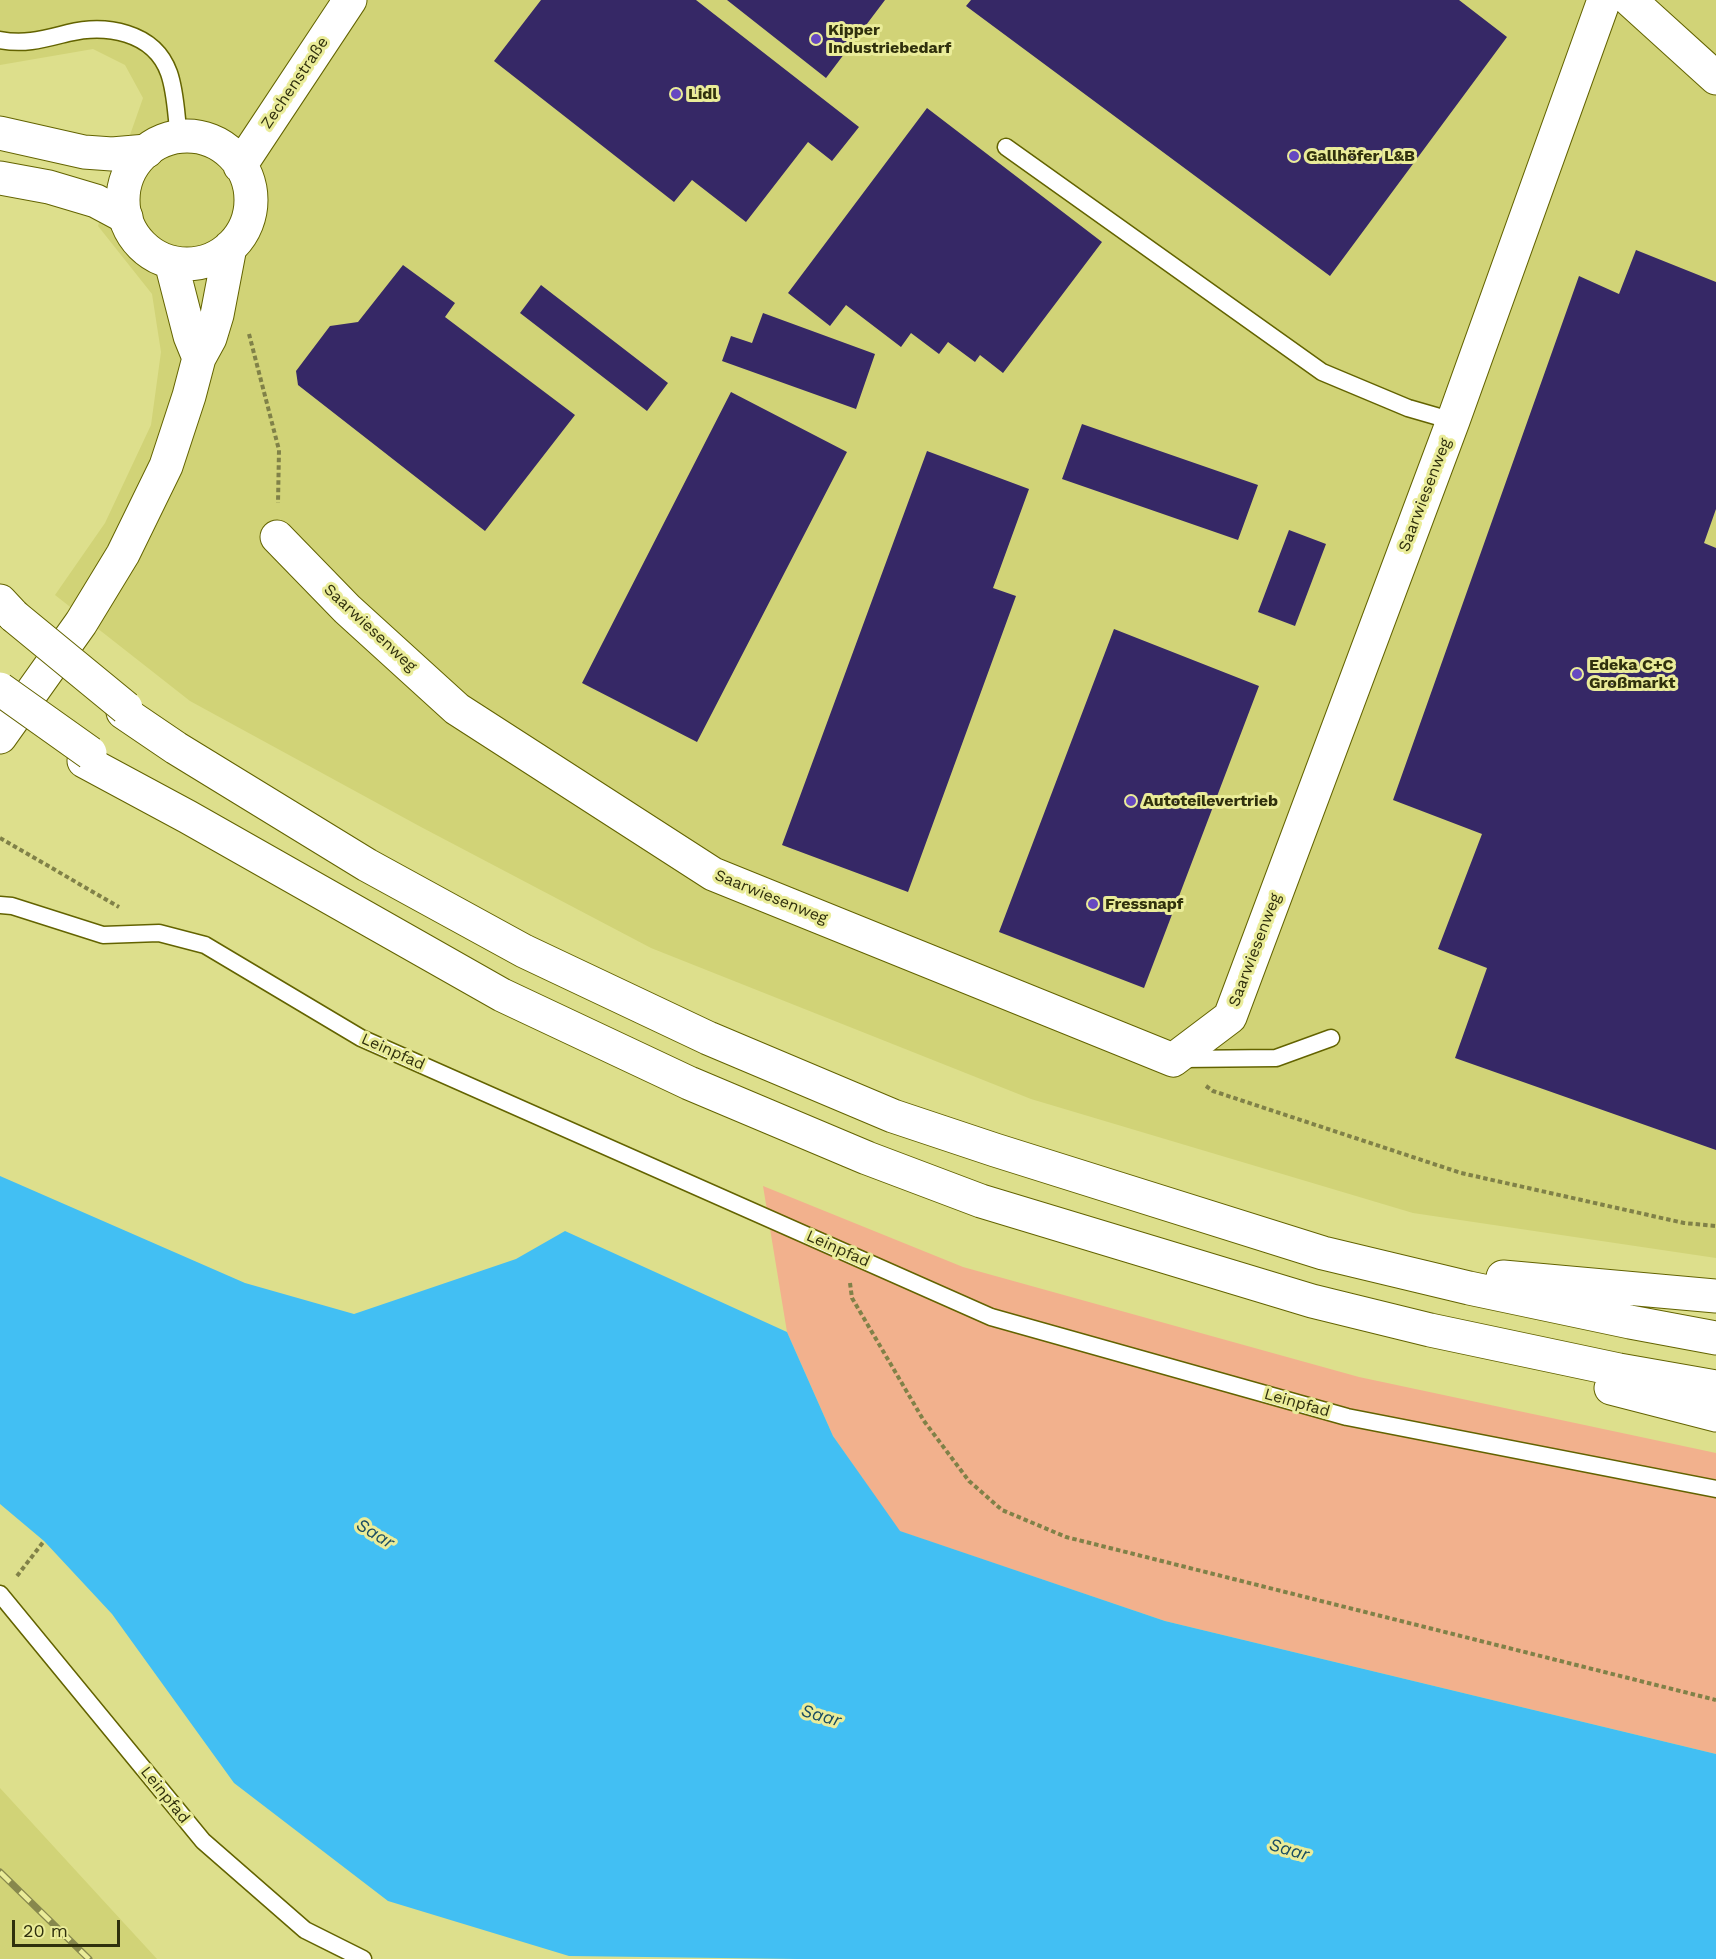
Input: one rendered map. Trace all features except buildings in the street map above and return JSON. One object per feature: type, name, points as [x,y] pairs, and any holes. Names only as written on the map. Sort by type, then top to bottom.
[{"type":"main road","name":"Zechenstraße","points":[[240,166],[350,0]]},
{"type":"main road","name":"Saarwiesenweg","points":[[277,537],[347,609],[456,709],[713,874],[1173,1059],[1230,1017],[1453,421],[1604,0]]},
{"type":"main road","points":[[1630,0],[1716,78]]},
{"type":"main road","points":[[0,133],[84,152],[112,154],[147,151]]},
{"type":"main road","points":[[179,137],[209,140],[226,151],[240,166],[249,188],[250,211],[244,229],[230,247],[220,255],[202,262],[186,264],[171,262],[147,250],[132,232],[126,218],[123,199],[126,181],[134,164],[160,142],[179,137]]},
{"type":"main road","points":[[0,178],[49,187],[96,201],[126,218]]},
{"type":"main road","points":[[0,737],[81,623],[123,554],[166,466],[199,358],[210,338],[217,315],[230,247]]},
{"type":"main road","points":[[171,262],[190,336],[199,358]]},
{"type":"main road","points":[[5,620],[177,748],[367,866],[524,951],[708,1038],[893,1116],[1323,1253],[1469,1288],[1716,1338]]},
{"type":"main road","points":[[0,689],[87,757]]},
{"type":"main road","points":[[0,714],[87,757],[188,817],[502,995],[689,1083],[867,1158],[981,1201],[1312,1301],[1430,1330],[1619,1370],[1716,1387]]},
{"type":"main road","points":[[1323,1253],[1476,1275],[1716,1296]]},
{"type":"main road","points":[[1430,1330],[1570,1378],[1716,1415]]},
{"type":"lane","points":[[0,40],[32,42],[92,29],[116,31],[138,38],[163,61],[169,73],[179,137]]},
{"type":"lane","points":[[1006,147],[1322,372],[1408,408],[1453,421]]},
{"type":"lane","name":"Leinpfad","points":[[0,905],[12,906],[103,935],[159,933],[205,945],[361,1038],[991,1317],[1347,1417],[1716,1489]]},
{"type":"lane","points":[[1173,1059],[1276,1058],[1331,1038]]},
{"type":"lane","name":"Leinpfad","points":[[1,1594],[203,1841],[305,1930],[363,1959]]},
{"type":"path","points":[[246,327],[254,347],[279,450],[277,537]]},
{"type":"path","points":[[0,838],[99,894],[159,933]]},
{"type":"path","points":[[1173,1059],[1213,1091],[1461,1173],[1684,1223],[1716,1226]]},
{"type":"path","points":[[846,1252],[852,1298],[924,1421],[969,1481],[1002,1510],[1066,1537],[1716,1700]]},
{"type":"path","points":[[1,1594],[44,1540]]},
{"type":"shaded area","points":[[0,0],[1716,0],[1716,1258],[1413,1213],[1031,1099],[651,948],[421,827],[190,701],[55,595],[105,523],[151,425],[161,352],[152,294],[98,226],[143,98],[125,65],[93,49],[0,65]]},
{"type":"shaded area","points":[[763,1186],[963,1267],[1359,1377],[1716,1453],[1716,1754],[1165,1621],[899,1531],[833,1436],[787,1332]]},
{"type":"shaded area","points":[[0,1788],[100,1897],[157,1959],[0,1959]]},
{"type":"water","name":"Saar","points":[[0,1176],[245,1283],[354,1314],[516,1259],[565,1231],[787,1332],[833,1436],[900,1531],[1165,1621],[1716,1754],[1716,1959],[797,1959],[569,1956],[388,1901],[234,1783],[112,1614],[44,1541],[0,1504]]},
{"type":"railway","points":[[0,1872],[89,1959]]},
{"type":"place","name":"Kipper Industriebedarf","points":[[816,39]]},
{"type":"place","name":"Lidl","points":[[676,94]]},
{"type":"place","name":"Gallhöfer L&B","points":[[1294,156]]},
{"type":"place","name":"Edeka C+C Großmarkt","points":[[1577,674]]},
{"type":"place","name":"Autoteilevertrieb","points":[[1131,801]]},
{"type":"place","name":"Fressnapf","points":[[1093,904]]}]
